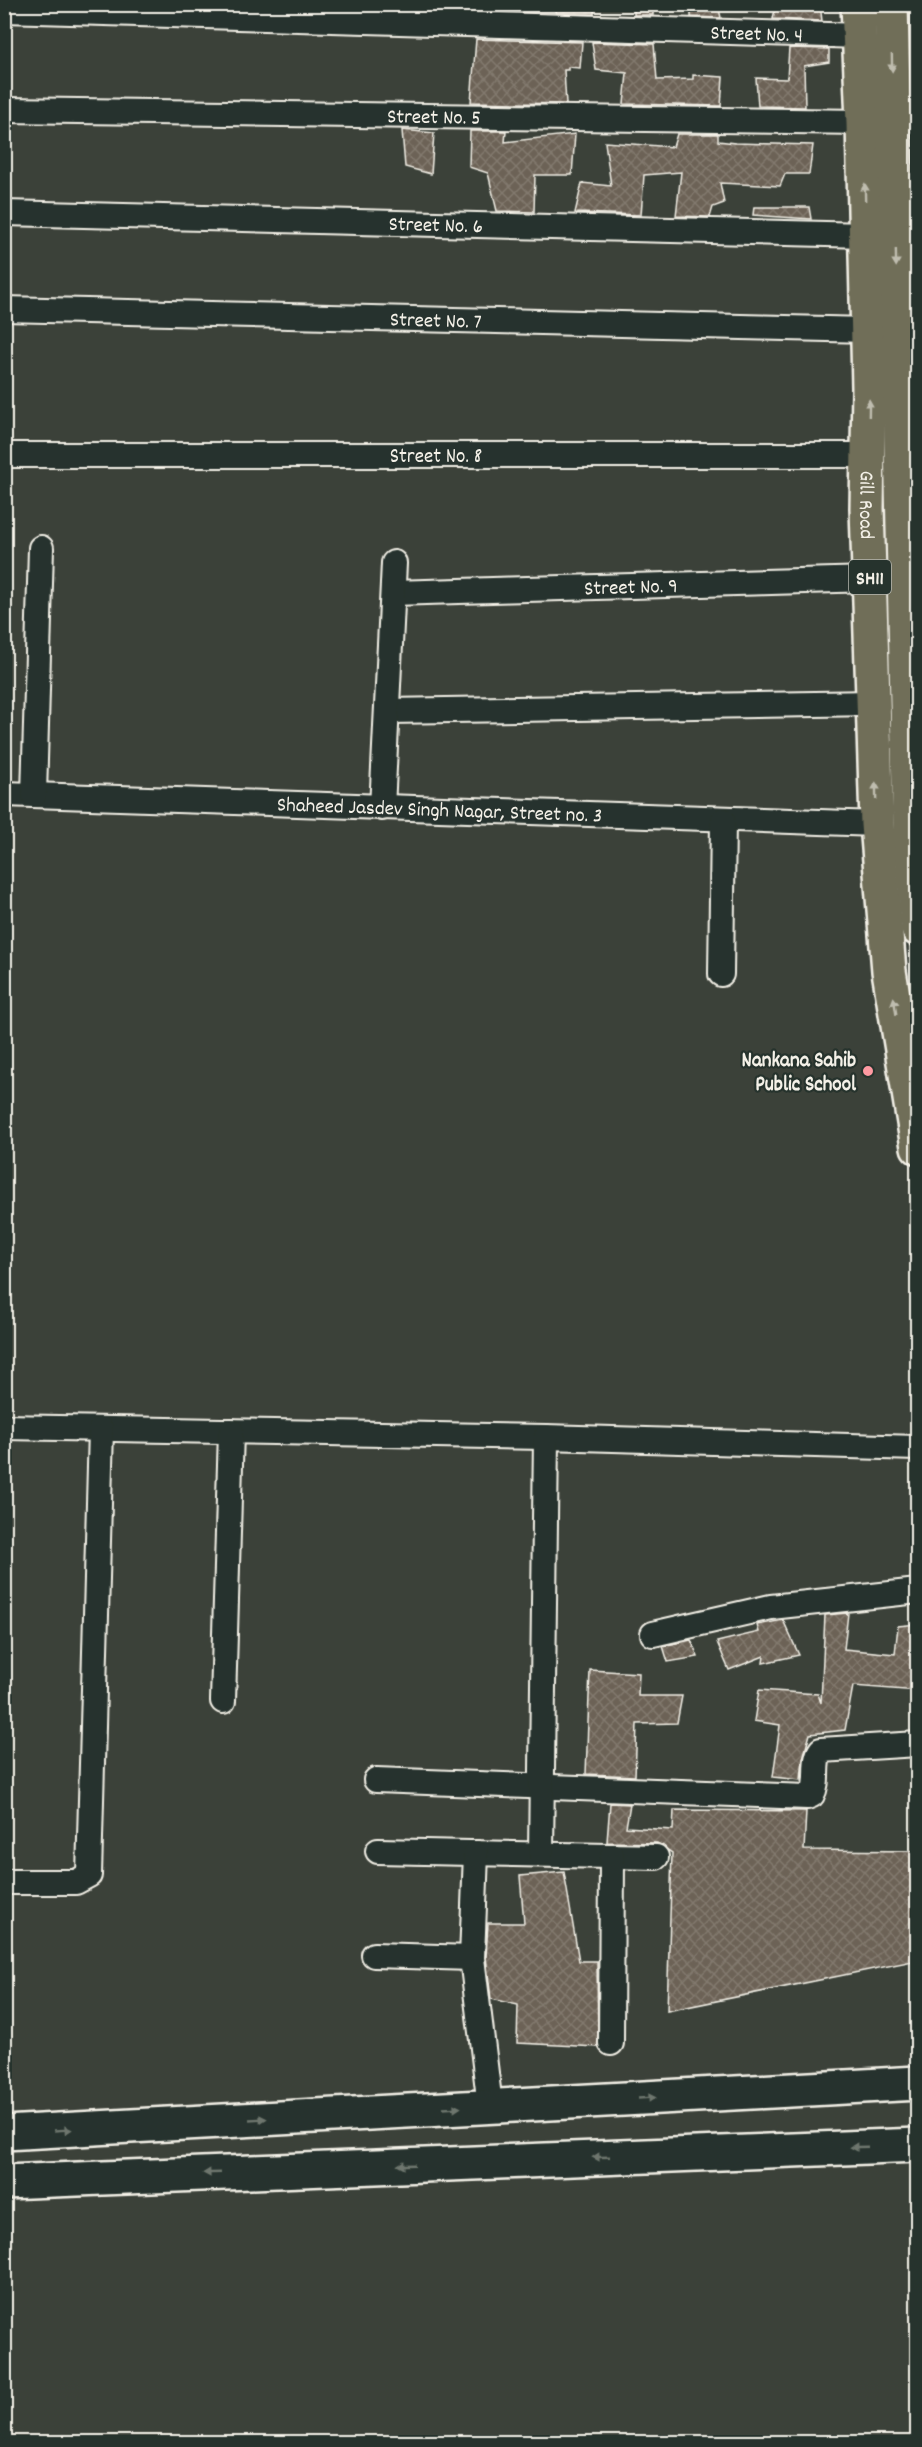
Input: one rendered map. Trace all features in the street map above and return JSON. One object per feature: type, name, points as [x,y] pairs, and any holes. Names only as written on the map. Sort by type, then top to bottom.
[{"type":"main road","name":"Gill Road","points":[[891,4],[910,834],[918,929]]},
{"type":"main road","name":"Gill Road","points":[[859,20],[864,122],[868,330],[867,455],[877,824],[889,971],[918,1147]]},
{"type":"street","name":"Street No. 4","points":[[4,10],[289,11],[859,20]]},
{"type":"street","name":"Street No. 5","points":[[4,110],[864,122]]},
{"type":"street","name":"Street No. 6","points":[[4,213],[866,235]]},
{"type":"street","name":"Street No. 7","points":[[4,309],[868,330]]},
{"type":"street","name":"Street No. 8","points":[[4,454],[867,455]]},
{"type":"street","points":[[34,795],[41,548]]},
{"type":"street","points":[[382,808],[394,564]]},
{"type":"street","name":"Street No. 9","points":[[393,592],[870,579]]},
{"type":"street","points":[[388,711],[874,703]]},
{"type":"street","name":"Shaheed Jasdev Singh Nagar, Street no. 3","points":[[4,794],[877,824]]},
{"type":"street","points":[[721,974],[723,820]]},
{"type":"street","points":[[4,1427],[546,1437],[918,1448]]},
{"type":"street","points":[[4,1882],[76,1882],[89,1875],[101,1429]]},
{"type":"street","points":[[223,1701],[231,1431]]},
{"type":"street","points":[[541,1854],[546,1437]]},
{"type":"street","points":[[653,1634],[771,1607],[918,1591]]},
{"type":"street","points":[[376,1780],[807,1797],[812,1795],[815,1789],[817,1754],[821,1750],[918,1744]]},
{"type":"street","points":[[378,1851],[656,1857]]},
{"type":"street","points":[[476,1853],[472,1958],[490,2106]]},
{"type":"street","points":[[611,2043],[612,1856]]},
{"type":"street","points":[[374,1955],[472,1958]]},
{"type":"street","points":[[4,2133],[918,2083]]},
{"type":"street","points":[[4,2182],[918,2145]]},
{"type":"building","points":[[557,4],[595,4],[594,14],[556,13]]},
{"type":"building","points":[[634,4],[653,4],[653,15],[634,15]]},
{"type":"building","points":[[691,4],[718,4],[721,18],[691,17]]},
{"type":"building","points":[[776,4],[820,4],[822,21],[773,19]]},
{"type":"building","points":[[476,39],[582,42],[580,68],[568,67],[568,70],[564,70],[566,104],[471,102]]},
{"type":"building","points":[[592,42],[654,44],[657,80],[693,79],[693,75],[723,77],[721,106],[624,104],[627,73],[596,70]]},
{"type":"building","points":[[789,48],[829,49],[829,62],[804,66],[805,107],[758,106],[756,78],[787,79]]},
{"type":"building","points":[[402,130],[434,133],[431,174],[405,167]]},
{"type":"building","points":[[470,131],[506,131],[505,142],[575,134],[572,175],[535,175],[534,212],[497,211],[488,173],[469,167]]},
{"type":"building","points":[[677,134],[718,134],[718,141],[735,143],[813,145],[809,174],[785,174],[780,186],[720,183],[724,203],[713,207],[710,217],[676,216],[681,172],[644,175],[641,215],[575,213],[582,183],[611,186],[605,142],[673,147]]},
{"type":"building","points":[[754,207],[809,207],[811,219],[753,215]]},
{"type":"building","points":[[848,1613],[844,1649],[895,1654],[898,1626],[918,1624],[918,1691],[853,1686],[845,1730],[810,1734],[803,1758],[801,1780],[773,1777],[780,1725],[754,1721],[759,1690],[818,1694],[821,1703],[825,1615]]},
{"type":"building","points":[[783,1620],[799,1655],[763,1663],[764,1656],[729,1670],[717,1642],[759,1632],[757,1625]]},
{"type":"building","points":[[691,1640],[698,1657],[668,1662],[663,1646]]},
{"type":"building","points":[[590,1670],[639,1673],[638,1696],[682,1696],[677,1723],[637,1724],[635,1776],[586,1774]]},
{"type":"building","points":[[610,1803],[630,1804],[626,1827],[673,1830],[674,1810],[806,1811],[804,1850],[918,1851],[918,1960],[667,2011],[672,1853],[657,1843],[607,1842]]},
{"type":"building","points":[[564,1872],[579,1961],[597,1961],[598,2047],[517,2043],[518,2005],[491,1999],[486,1957],[488,1923],[524,1923],[520,1876]]},
{"type":"place","name":"Nankana Sahib Public School","points":[[868,1071]]}]
